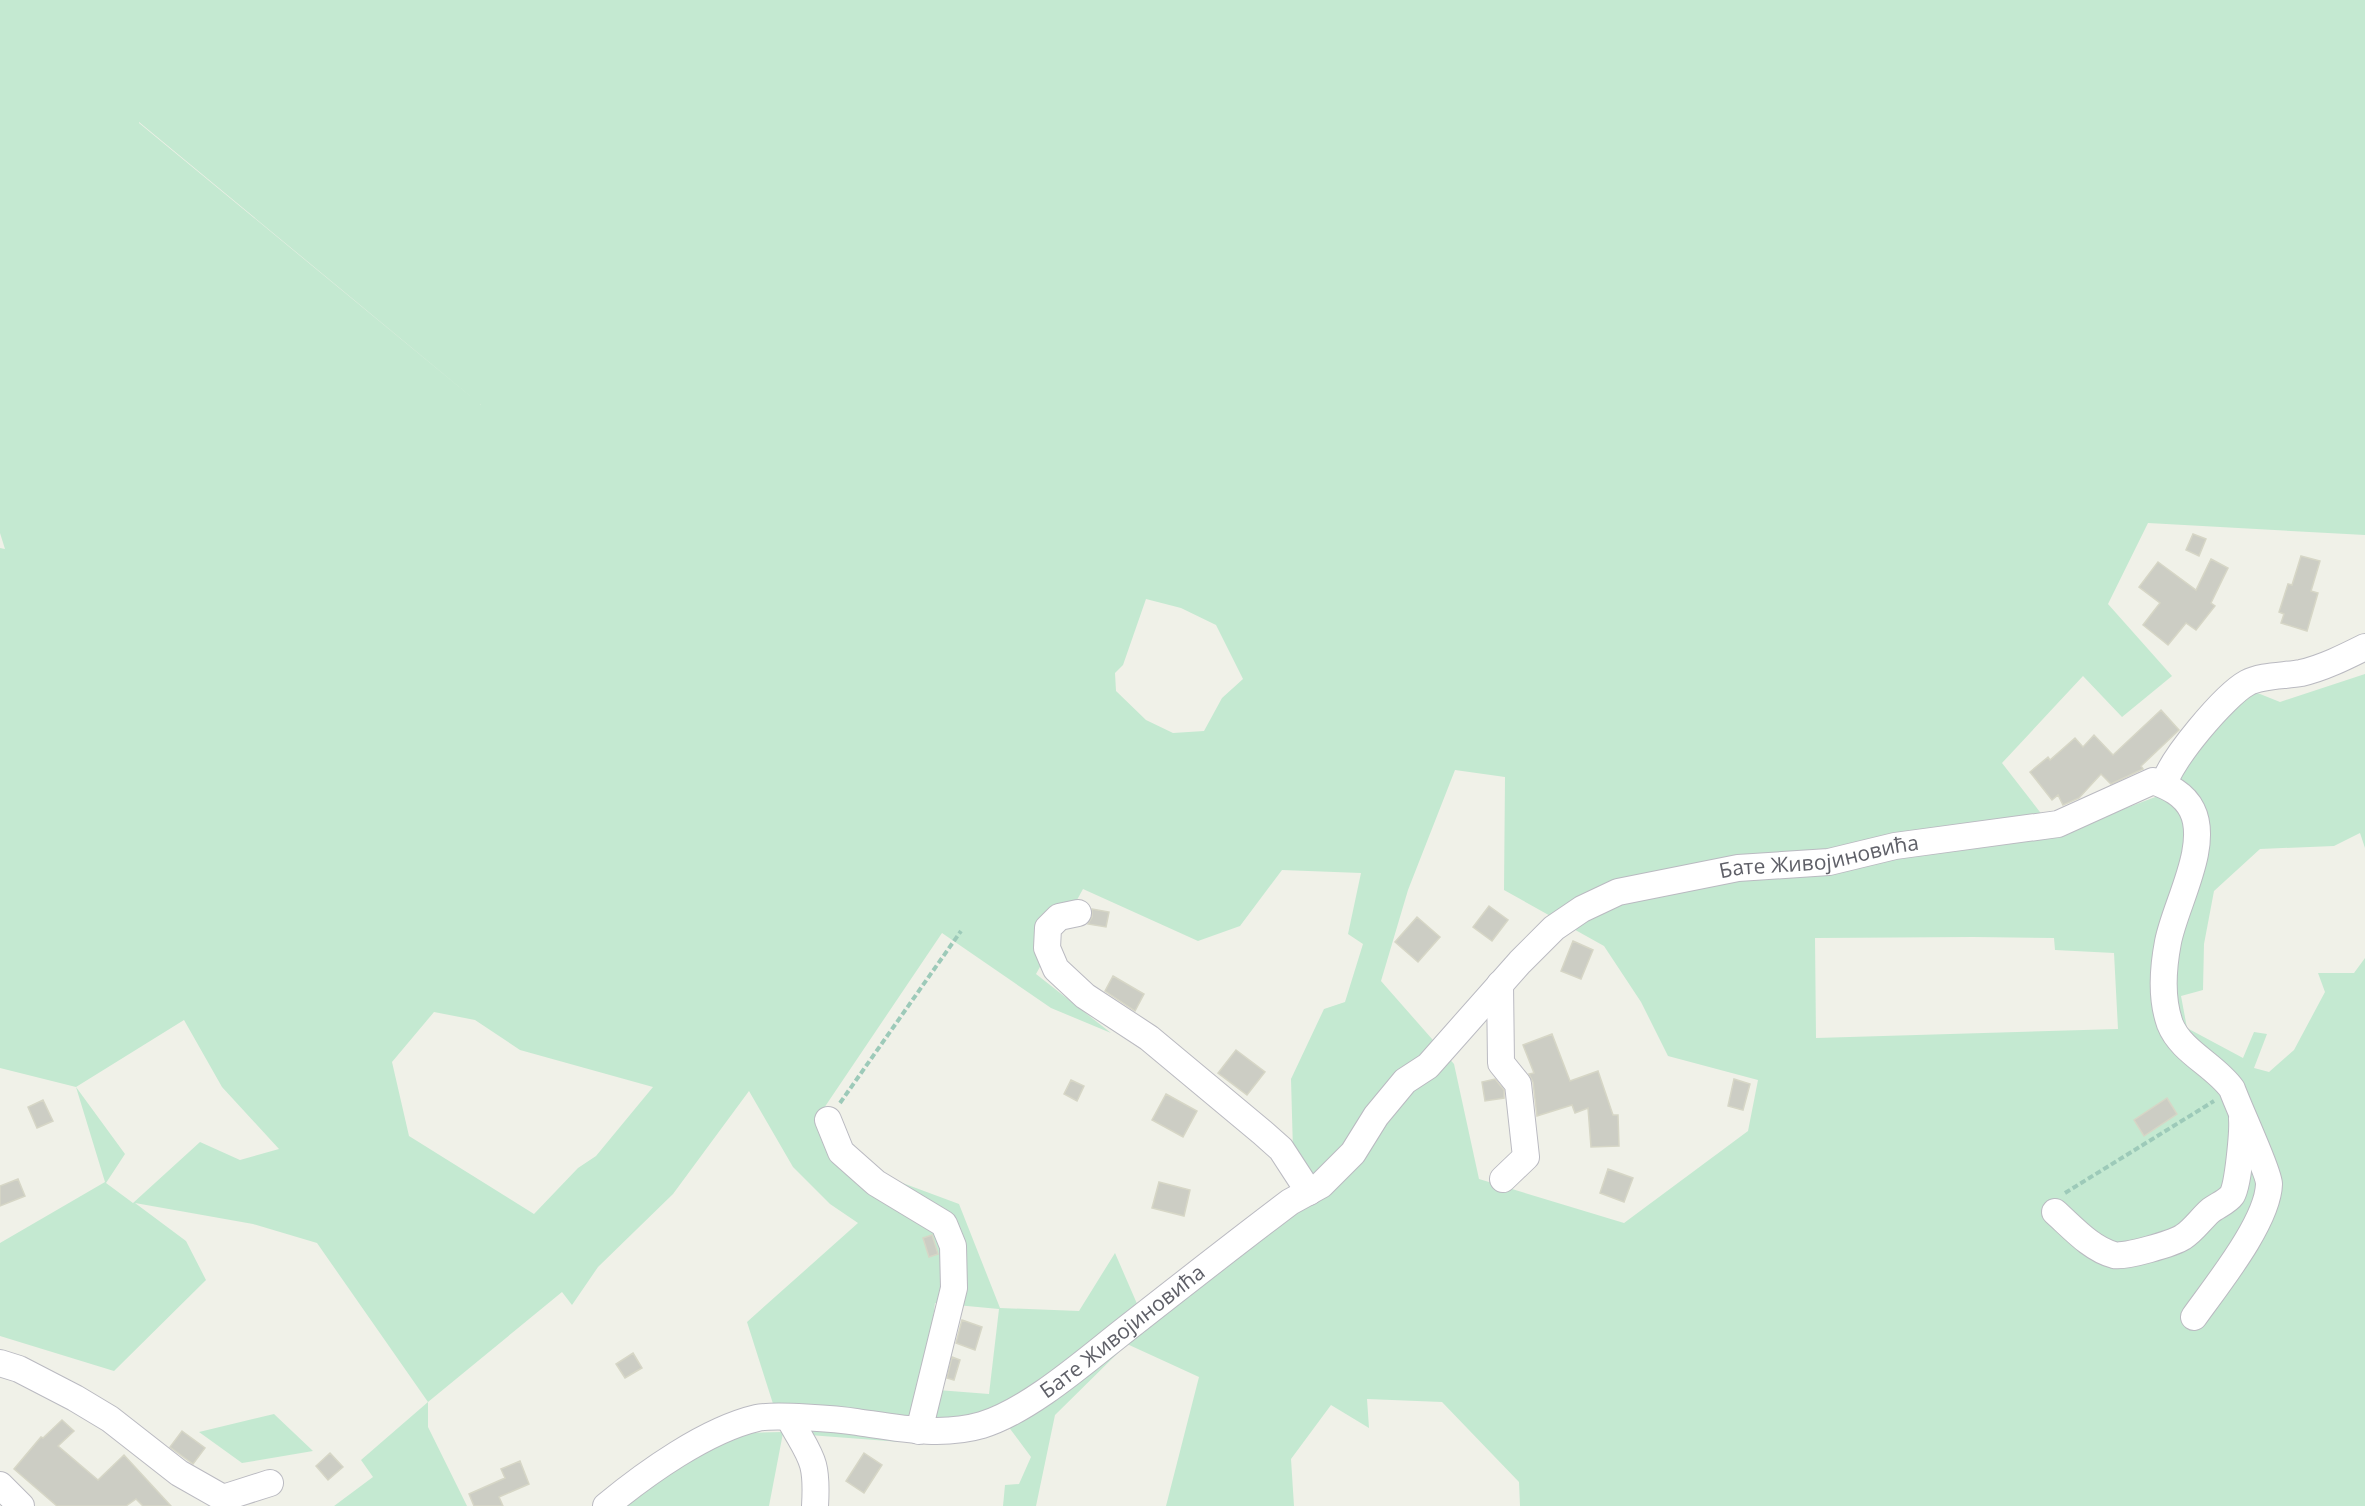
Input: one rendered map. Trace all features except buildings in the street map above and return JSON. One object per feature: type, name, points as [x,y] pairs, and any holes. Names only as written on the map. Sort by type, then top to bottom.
[{"type":"street","points":[[2194,1317],[2234,1262],[2257,1222],[2269,1184],[2232,1089],[2223,1076],[2178,1039],[2170,1023],[2165,999],[2168,941],[2194,856],[2198,829],[2192,809],[2176,790],[2164,785],[2166,775],[2193,738],[2236,691],[2249,681],[2304,672],[2365,647]]},
{"type":"street","name":"Бате Живојиновића","points":[[606,1506],[682,1452],[726,1427],[760,1417],[850,1421],[918,1431],[965,1429],[985,1424],[1011,1412],[1064,1378],[1290,1202],[1321,1185],[1353,1153],[1376,1116],[1405,1081],[1428,1066],[1500,984],[1554,928],[1582,909],[1618,892],[1738,868],[1829,862],[1895,846],[2058,824],[2153,780],[2164,785]]},
{"type":"street","points":[[1078,913],[1059,917],[1048,928],[1047,948],[1056,969],[1085,996],[1149,1038],[1263,1133],[1281,1149],[1310,1192]]},
{"type":"street","points":[[1500,984],[1501,1063],[1518,1084],[1526,1157],[1503,1179]]},
{"type":"street","points":[[2060,1202],[2098,1248],[2114,1256],[2129,1256],[2183,1237],[2210,1211],[2233,1195],[2239,1179],[2238,1154],[2243,1132],[2241,1113]]},
{"type":"street","points":[[828,1120],[841,1152],[876,1183],[944,1224],[953,1246],[954,1288],[918,1431]]},
{"type":"street","points":[[0,1364],[19,1369],[110,1419],[179,1473],[223,1498],[270,1483]]},
{"type":"street","points":[[789,1418],[798,1438],[808,1448],[816,1468],[815,1506]]},
{"type":"street","points":[[0,1485],[21,1506]]},
{"type":"path","points":[[828,1120],[961,931]]},
{"type":"path","points":[[2060,1202],[2232,1089]]},
{"type":"green space","points":[[0,0],[2365,0],[2365,535],[2148,523],[2108,604],[2172,676],[2122,717],[2083,676],[2002,763],[2057,834],[2158,796],[2230,682],[2280,702],[2365,674],[2365,848],[2360,833],[2334,846],[2260,849],[2214,891],[2204,944],[2203,990],[2181,996],[2187,1028],[2243,1058],[2254,1032],[2267,1034],[2254,1068],[2269,1072],[2294,1050],[2325,992],[2318,973],[2354,973],[2365,958],[2365,1506],[1520,1506],[1519,1482],[1442,1402],[1367,1399],[1369,1428],[1331,1405],[1291,1459],[1294,1506],[1166,1506],[1199,1377],[1127,1344],[1055,1415],[1036,1506],[1003,1506],[1005,1485],[1019,1484],[1031,1457],[1008,1426],[985,1437],[901,1442],[783,1433],[769,1506],[592,1506],[666,1449],[743,1433],[782,1432],[747,1322],[858,1223],[830,1204],[793,1167],[749,1091],[673,1194],[598,1267],[572,1305],[562,1292],[428,1402],[317,1243],[253,1224],[135,1203],[186,1241],[206,1280],[114,1371],[0,1336],[0,1243],[105,1182],[76,1087],[0,1068],[0,548],[5,549],[0,533]],"holes":[[[139,122],[481,405],[139,123]],[[1146,599],[1181,608],[1216,625],[1243,679],[1222,698],[1204,731],[1173,733],[1146,720],[1116,691],[1115,673],[1123,665]],[[1455,770],[1505,777],[1504,890],[1604,946],[1641,1002],[1668,1056],[1758,1080],[1748,1131],[1624,1223],[1479,1179],[1454,1064],[1381,981],[1408,890]],[[1282,870],[1361,873],[1348,934],[1363,944],[1345,1002],[1324,1009],[1291,1079],[1294,1187],[1138,1306],[1115,1253],[1079,1311],[1000,1308],[959,1204],[889,1178],[820,1114],[942,933],[1051,1008],[1111,1033],[1036,974],[1083,889],[1198,941],[1240,926]],[[1815,938],[2054,938],[2055,950],[2114,953],[2118,1029],[1816,1038]],[[434,1012],[475,1020],[520,1050],[653,1087],[596,1156],[578,1168],[534,1214],[409,1136],[392,1062]],[[184,1020],[222,1087],[279,1149],[240,1160],[200,1142],[133,1203],[106,1183],[125,1154],[76,1087]],[[935,1303],[999,1309],[989,1394],[925,1389]]]},
{"type":"green space","points":[[428,1402],[428,1427],[467,1506],[334,1506],[373,1477],[361,1460]]},
{"type":"green space","points":[[274,1414],[313,1451],[242,1463],[199,1432]]}]
